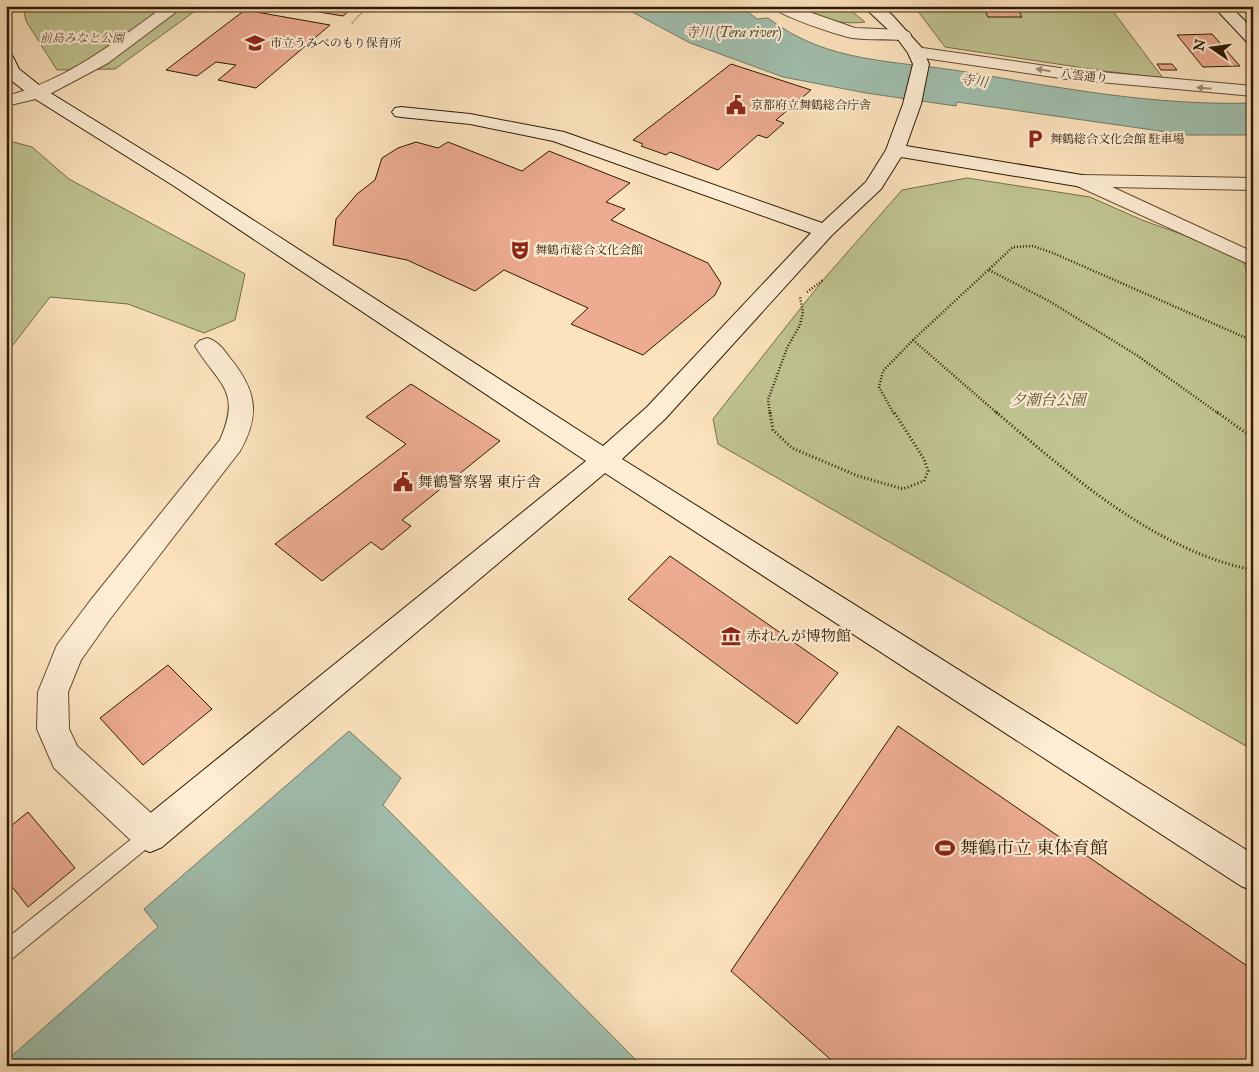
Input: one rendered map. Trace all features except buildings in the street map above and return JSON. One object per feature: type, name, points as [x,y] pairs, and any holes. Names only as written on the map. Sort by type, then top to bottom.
[{"type":"street","points":[[6,101],[38,93],[102,60],[176,6]]},
{"type":"street","points":[[779,6],[795,14],[853,34],[902,35]]},
{"type":"street","points":[[207,346],[229,371],[240,392],[242,417],[231,444],[100,610],[68,654],[54,692],[54,729],[65,757],[150,835],[604,460],[656,413],[824,231],[874,185],[895,150],[912,104],[918,58],[902,35],[872,6]]},
{"type":"street","points":[[1221,6],[1253,39]]},
{"type":"street","name":"八雲通り","points":[[918,58],[1253,92]]},
{"type":"street","points":[[8,67],[38,93],[180,182],[604,460],[1253,874]]},
{"type":"street","points":[[401,112],[470,119],[557,136],[824,231]]},
{"type":"street","points":[[895,150],[1082,180],[1253,184]]},
{"type":"street","points":[[1082,180],[1253,260]]},
{"type":"lane","points":[[6,951],[150,835]]},
{"type":"path","points":[[352,23],[368,6]]},
{"type":"path","points":[[823,280],[800,297],[804,312],[800,325],[787,348],[768,400],[773,430],[792,448],[858,476],[903,489],[924,481],[928,471],[924,460],[885,399],[879,386],[883,371],[913,340],[1014,248],[1032,246],[1053,253],[1253,341]]},
{"type":"path","points":[[990,270],[1049,301],[1138,356],[1253,438]]},
{"type":"path","points":[[913,340],[1039,449],[1131,518],[1194,553],[1237,568],[1253,570]]},
{"type":"green space","name":"前島みなと公園","points":[[23,6],[202,6],[115,69],[57,70],[26,21]]},
{"type":"green space","points":[[787,6],[845,6],[865,22],[835,21]]},
{"type":"green space","points":[[914,6],[1109,6],[1163,78],[945,47]]},
{"type":"green space","points":[[6,140],[32,147],[69,179],[245,274],[235,320],[204,333],[128,304],[50,297],[6,354]]},
{"type":"green space","name":"夕潮台公園","points":[[967,178],[1090,197],[1142,220],[1242,256],[1247,272],[1253,275],[1253,750],[718,444],[713,419],[823,280],[902,190]]},
{"type":"water","name":"寺川 (Tera river)","points":[[621,6],[740,6],[757,19],[768,18],[791,33],[814,44],[863,58],[940,68],[1109,95],[1181,102],[1253,103],[1253,135],[1188,135],[957,102],[956,106],[866,93],[783,77],[690,43]]},
{"type":"water","points":[[349,731],[401,778],[383,805],[642,1066],[6,1066],[6,1061],[158,927],[144,909]]},
{"type":"place","name":"市立うみべのもり保育所","points":[[255,43]]},
{"type":"place","name":"京都府立舞鶴総合庁舎","points":[[736,105]]},
{"type":"place","name":"舞鶴総合文化会館 駐車場","points":[[1035,139]]},
{"type":"place","name":"舞鶴市総合文化会館","points":[[520,250]]},
{"type":"place","name":"舞鶴警察署 東庁舎","points":[[403,482]]},
{"type":"place","name":"赤れんが博物館","points":[[731,636]]},
{"type":"place","name":"舞鶴市立 東体育館","points":[[945,848]]},
{"type":"water label","name":"寺川","points":[[974,81]]}]
